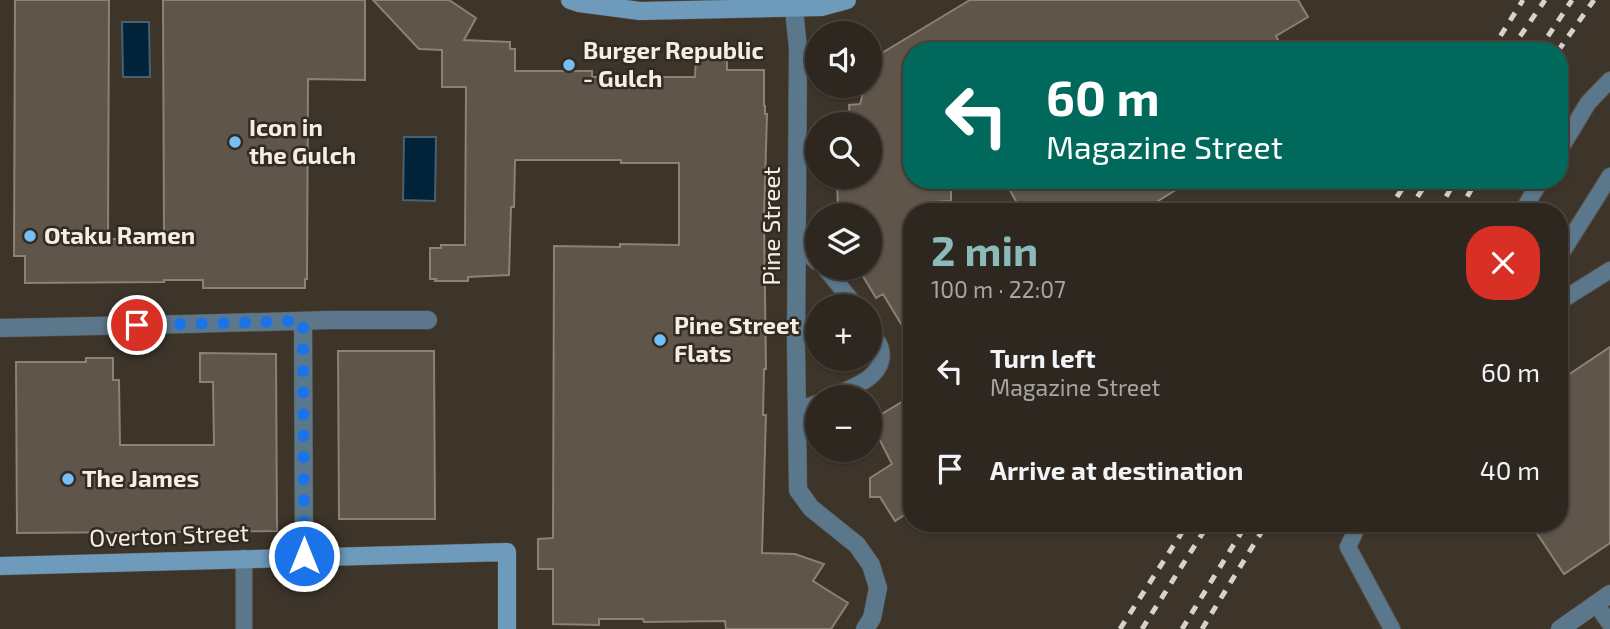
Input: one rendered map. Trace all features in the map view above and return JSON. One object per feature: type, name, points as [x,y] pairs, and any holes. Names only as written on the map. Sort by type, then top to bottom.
[{"type":"main road","points":[[570,0],[640,11],[793,4],[821,7],[847,0]]},
{"type":"main road","name":"Overton Street","points":[[0,566],[507,552],[507,629]]},
{"type":"street","name":"Pine Street","points":[[793,4],[798,48],[798,490],[811,508],[857,545],[871,565],[878,588],[872,618],[865,629]]},
{"type":"street","points":[[0,328],[428,320]]},
{"type":"street","points":[[303,321],[304,556]]},
{"type":"street","points":[[1560,629],[1603,599]]},
{"type":"lane","points":[[1568,136],[1588,103],[1610,80]]},
{"type":"lane","points":[[1568,243],[1610,176]]},
{"type":"lane","points":[[797,244],[805,251]]},
{"type":"lane","points":[[1568,296],[1610,270]]},
{"type":"lane","points":[[835,280],[846,294]]},
{"type":"lane","points":[[856,385],[876,371]]},
{"type":"lane","points":[[797,411],[805,408]]},
{"type":"lane","points":[[1355,532],[1348,547],[1392,629]]},
{"type":"lane","points":[[244,558],[244,629]]},
{"type":"lane","points":[[1603,599],[1610,624]]},
{"type":"water","points":[[122,22],[149,22],[150,77],[123,77]]},
{"type":"water","points":[[404,137],[436,137],[435,201],[403,200]]},
{"type":"building","name":"Icon in the Gulch","points":[[15,0],[109,0],[108,239],[164,239],[163,0],[365,0],[365,80],[308,79],[305,288],[203,288],[203,280],[25,283],[25,256],[14,256]]},
{"type":"building","name":"Pine Street Flats","points":[[373,0],[449,0],[476,18],[464,40],[510,42],[510,49],[515,49],[515,71],[592,71],[592,77],[695,77],[696,58],[727,58],[727,70],[764,70],[764,106],[767,114],[764,218],[766,369],[763,415],[766,415],[762,553],[795,554],[824,564],[813,581],[848,603],[831,629],[726,629],[725,621],[644,622],[643,619],[599,619],[599,625],[553,624],[553,569],[538,569],[538,539],[553,538],[554,246],[679,245],[679,163],[515,160],[509,275],[468,277],[468,281],[430,279],[430,248],[465,245],[466,87],[442,87],[442,50],[419,49]]},
{"type":"building","points":[[970,0],[1298,0],[1308,17],[1276,36],[1279,42],[903,42],[903,189],[951,189],[951,201],[903,203],[903,327],[883,294],[874,294],[865,280],[882,280],[882,203],[838,203],[837,189],[882,189],[882,112],[849,112],[849,105],[860,104],[862,98],[882,98],[882,53]]},
{"type":"building","points":[[1009,189],[1177,189],[1155,203],[1017,203]]},
{"type":"building","points":[[1610,347],[1610,543],[1564,574],[1536,532],[1568,532],[1568,375]]},
{"type":"building","points":[[338,351],[434,351],[435,519],[339,519]]},
{"type":"building","points":[[200,353],[276,354],[277,531],[17,533],[16,362],[86,362],[86,358],[113,358],[113,380],[119,380],[120,445],[214,445],[213,382],[200,382]]},
{"type":"building","points":[[903,401],[903,516],[895,521],[880,497],[870,497],[870,478],[892,464],[882,444],[882,414]]},
{"type":"railway","points":[[1497,42],[1523,0]]},
{"type":"railway","points":[[1516,42],[1545,0]]},
{"type":"railway","points":[[1544,42],[1572,0]]},
{"type":"railway","points":[[1564,42],[1594,0]]},
{"type":"railway","points":[[1393,203],[1402,189]]},
{"type":"railway","points":[[1414,203],[1422,189]]},
{"type":"railway","points":[[1442,203],[1451,189]]},
{"type":"railway","points":[[1463,203],[1472,189]]},
{"type":"railway","points":[[1120,629],[1182,532]]},
{"type":"railway","points":[[1142,629],[1203,532]]},
{"type":"railway","points":[[1182,629],[1241,532]]},
{"type":"railway","points":[[1202,629],[1261,532]]},
{"type":"place","name":"Burger Republic - Gulch","points":[[569,65]]},
{"type":"place","name":"Icon in the Gulch","points":[[235,142]]},
{"type":"place","name":"Otaku Ramen","points":[[30,236]]},
{"type":"place","name":"Pine Street Flats","points":[[660,340]]},
{"type":"place","name":"The James","points":[[68,479]]},
{"type":"route","points":[[137,325],[303,321],[304,556]]}]
